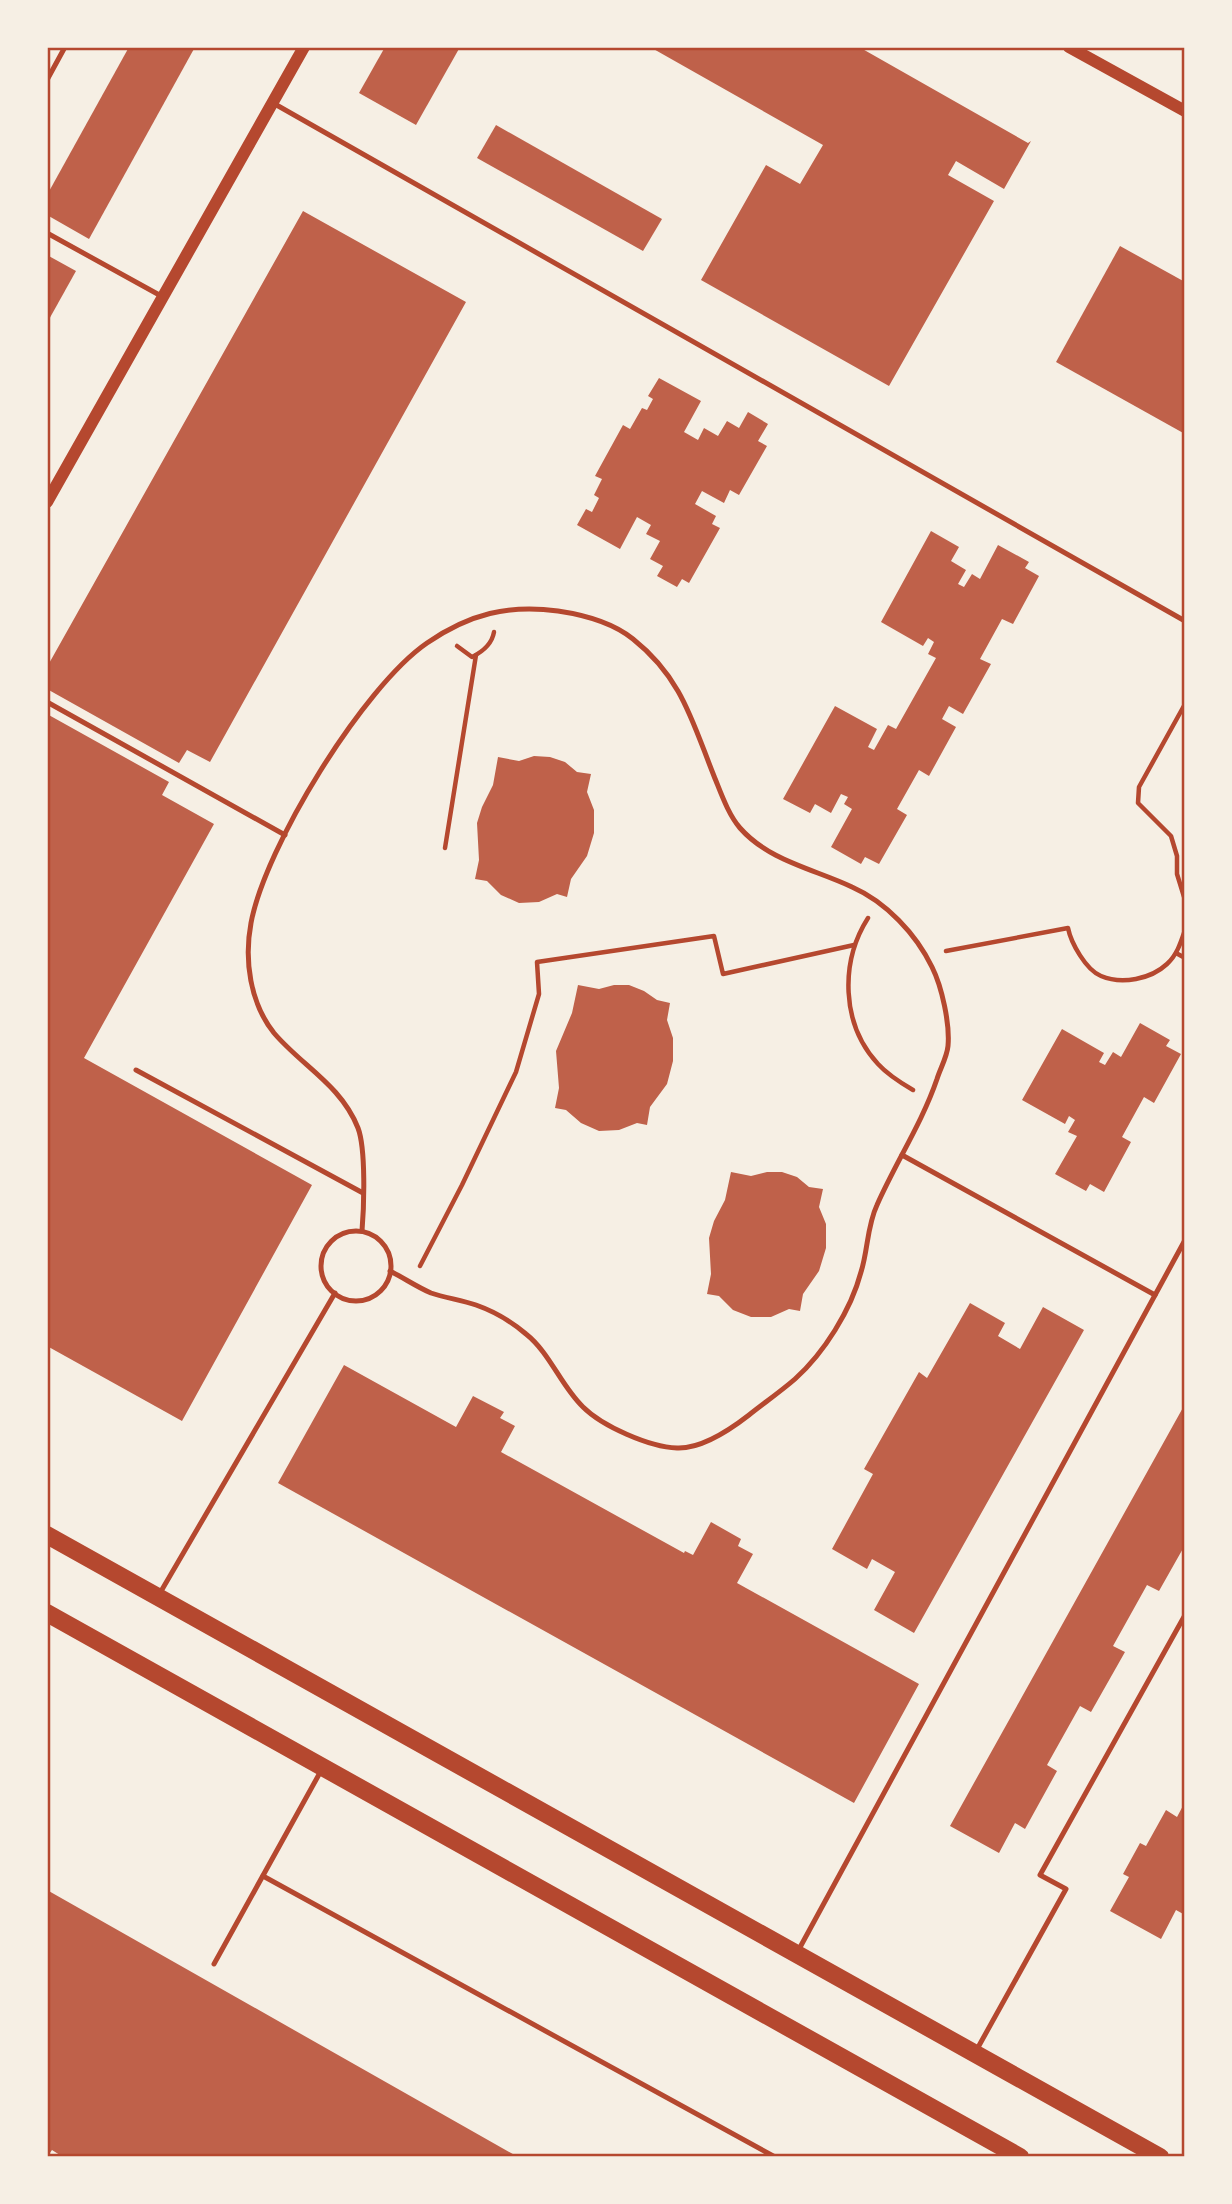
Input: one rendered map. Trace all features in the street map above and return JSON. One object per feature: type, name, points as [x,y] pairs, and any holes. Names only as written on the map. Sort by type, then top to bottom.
[{"type":"main road","points":[[47,1535],[1160,2157]]},
{"type":"main road","points":[[47,1613],[1020,2157]]},
{"type":"street","points":[[47,502],[304,47]]},
{"type":"street","points":[[1069,47],[1185,111]]},
{"type":"lane","points":[[47,80],[65,47]]},
{"type":"lane","points":[[273,103],[1185,621]]},
{"type":"lane","points":[[47,233],[163,297]]},
{"type":"lane","points":[[362,1231],[362,1145],[357,1125],[333,1087],[274,1033],[260,1011],[249,977],[250,926],[263,879],[333,752],[389,676],[424,644],[460,624],[496,610],[536,608],[587,615],[626,633],[656,658],[680,691],[723,799],[740,828],[769,851],[802,868],[856,888],[890,910],[933,968],[943,1002],[948,1048],[929,1100],[873,1210],[862,1270],[847,1307],[823,1346],[799,1376],[725,1434],[681,1449],[637,1438],[606,1424],[581,1406],[530,1337],[481,1306],[432,1293],[390,1271]]},
{"type":"lane","points":[[47,702],[285,835]]},
{"type":"lane","points":[[136,1070],[363,1193]]},
{"type":"lane","points":[[902,1155],[1155,1295]]},
{"type":"lane","points":[[362,1231],[381,1241],[389,1253],[390,1271],[388,1281],[379,1293],[366,1300],[353,1301],[341,1298],[335,1293],[323,1280],[321,1267],[323,1253],[331,1241],[342,1233],[362,1231]]},
{"type":"lane","points":[[797,1953],[1185,1240]]},
{"type":"lane","points":[[158,1595],[335,1293]]},
{"type":"lane","points":[[975,2053],[1066,1889],[1040,1875],[1185,1615]]},
{"type":"lane","points":[[214,1965],[324,1767]]},
{"type":"lane","points":[[263,1876],[775,2157]]},
{"type":"path","points":[[445,848],[476,655]]},
{"type":"path","points":[[1185,704],[1139,787],[1138,803],[1171,836],[1177,856],[1177,874],[1185,900]]},
{"type":"path","points":[[877,902],[858,934],[849,964],[847,988],[852,1014],[877,1063],[897,1080],[929,1100]]},
{"type":"path","points":[[925,955],[1068,928],[1080,957],[1099,976],[1126,981],[1147,976],[1167,964],[1176,953],[1185,930]]},
{"type":"path","points":[[411,1282],[462,1185],[516,1072],[539,994],[537,962],[715,936],[723,974],[854,946]]},
{"type":"path","points":[[1176,953],[1185,958]]},
{"type":"building","points":[[129,47],[195,47],[89,239],[47,215],[47,195]]},
{"type":"building","points":[[385,47],[460,47],[416,125],[359,93]]},
{"type":"building","points":[[650,47],[859,47],[1028,143],[1031,141],[1004,189],[956,161],[948,175],[994,201],[889,386],[701,280],[766,165],[800,184],[823,145]]},
{"type":"building","points":[[496,125],[662,219],[643,251],[477,158]]},
{"type":"building","points":[[303,211],[466,302],[210,762],[187,750],[179,763],[47,689],[47,667]]},
{"type":"building","points":[[1120,246],[1185,282],[1185,434],[1056,362]]},
{"type":"building","points":[[47,255],[76,271],[47,323]]},
{"type":"building","points":[[659,378],[701,401],[684,432],[698,440],[704,428],[718,436],[727,421],[739,428],[748,412],[768,424],[758,441],[767,446],[739,495],[730,490],[724,503],[702,491],[695,504],[716,516],[712,524],[720,528],[689,583],[682,579],[677,587],[657,576],[663,566],[650,559],[660,541],[646,534],[651,525],[637,517],[620,549],[577,525],[586,509],[592,512],[599,498],[594,495],[602,479],[595,476],[623,425],[630,429],[642,408],[647,410],[653,399],[648,396]]},
{"type":"building","points":[[931,531],[959,547],[951,561],[966,570],[958,584],[964,587],[972,574],[980,579],[998,545],[1029,562],[1025,568],[1039,576],[1013,624],[1002,619],[980,659],[991,664],[963,714],[949,706],[942,719],[956,727],[929,776],[919,770],[897,809],[907,815],[879,864],[865,857],[861,864],[831,847],[852,809],[844,804],[848,797],[841,794],[831,813],[815,804],[810,813],[783,799],[835,706],[877,729],[868,747],[874,750],[888,725],[896,729],[936,658],[928,654],[934,642],[928,638],[923,646],[881,622]]},
{"type":"building","points":[[47,714],[169,782],[162,795],[214,824],[84,1058],[312,1185],[182,1421],[47,1346]]},
{"type":"building","points":[[534,756],[550,757],[565,762],[577,772],[591,774],[587,792],[594,810],[594,833],[587,856],[571,879],[567,897],[557,894],[539,902],[519,903],[501,895],[487,881],[475,879],[479,860],[477,823],[493,785],[498,757],[519,761]]},
{"type":"building","points":[[578,985],[599,989],[629,985],[657,1000],[670,1003],[667,1020],[673,1038],[673,1061],[667,1084],[650,1107],[647,1125],[637,1123],[619,1130],[599,1131],[581,1123],[566,1110],[555,1108],[559,1088],[556,1051],[572,1013]]},
{"type":"building","points":[[1140,1023],[1170,1040],[1166,1046],[1181,1054],[1154,1103],[1144,1097],[1122,1137],[1131,1142],[1104,1192],[1090,1184],[1086,1191],[1055,1174],[1077,1136],[1068,1132],[1075,1120],[1069,1116],[1065,1124],[1022,1100],[1062,1029],[1104,1053],[1099,1062],[1105,1065],[1113,1052],[1121,1057]]},
{"type":"building","points":[[731,1172],[751,1176],[782,1172],[797,1177],[809,1187],[823,1189],[819,1207],[826,1224],[826,1248],[819,1271],[803,1294],[800,1311],[789,1309],[771,1317],[751,1317],[733,1310],[719,1296],[707,1294],[711,1274],[709,1238],[725,1200]]},
{"type":"building","points":[[970,1303],[1005,1323],[998,1336],[1020,1349],[1043,1307],[1084,1330],[914,1633],[874,1610],[895,1572],[872,1559],[867,1569],[832,1549],[873,1474],[864,1469],[919,1372],[927,1378]]},
{"type":"building","points":[[344,1365],[456,1427],[473,1396],[504,1412],[500,1418],[515,1426],[501,1452],[684,1553],[685,1551],[693,1555],[711,1522],[741,1539],[738,1546],[753,1554],[737,1583],[919,1684],[854,1803],[278,1483]]},
{"type":"building","points":[[1185,1404],[1185,1545],[1159,1591],[1147,1585],[1113,1646],[1125,1652],[1091,1712],[1080,1706],[1047,1765],[1057,1771],[1025,1829],[1015,1823],[999,1853],[950,1826]]},
{"type":"building","points":[[1185,1802],[1185,1915],[1176,1910],[1161,1939],[1110,1911],[1129,1877],[1123,1874],[1140,1843],[1146,1846],[1166,1810],[1177,1817]]},
{"type":"building","points":[[47,1890],[518,2157],[63,2157],[52,2150],[47,2157]]}]
